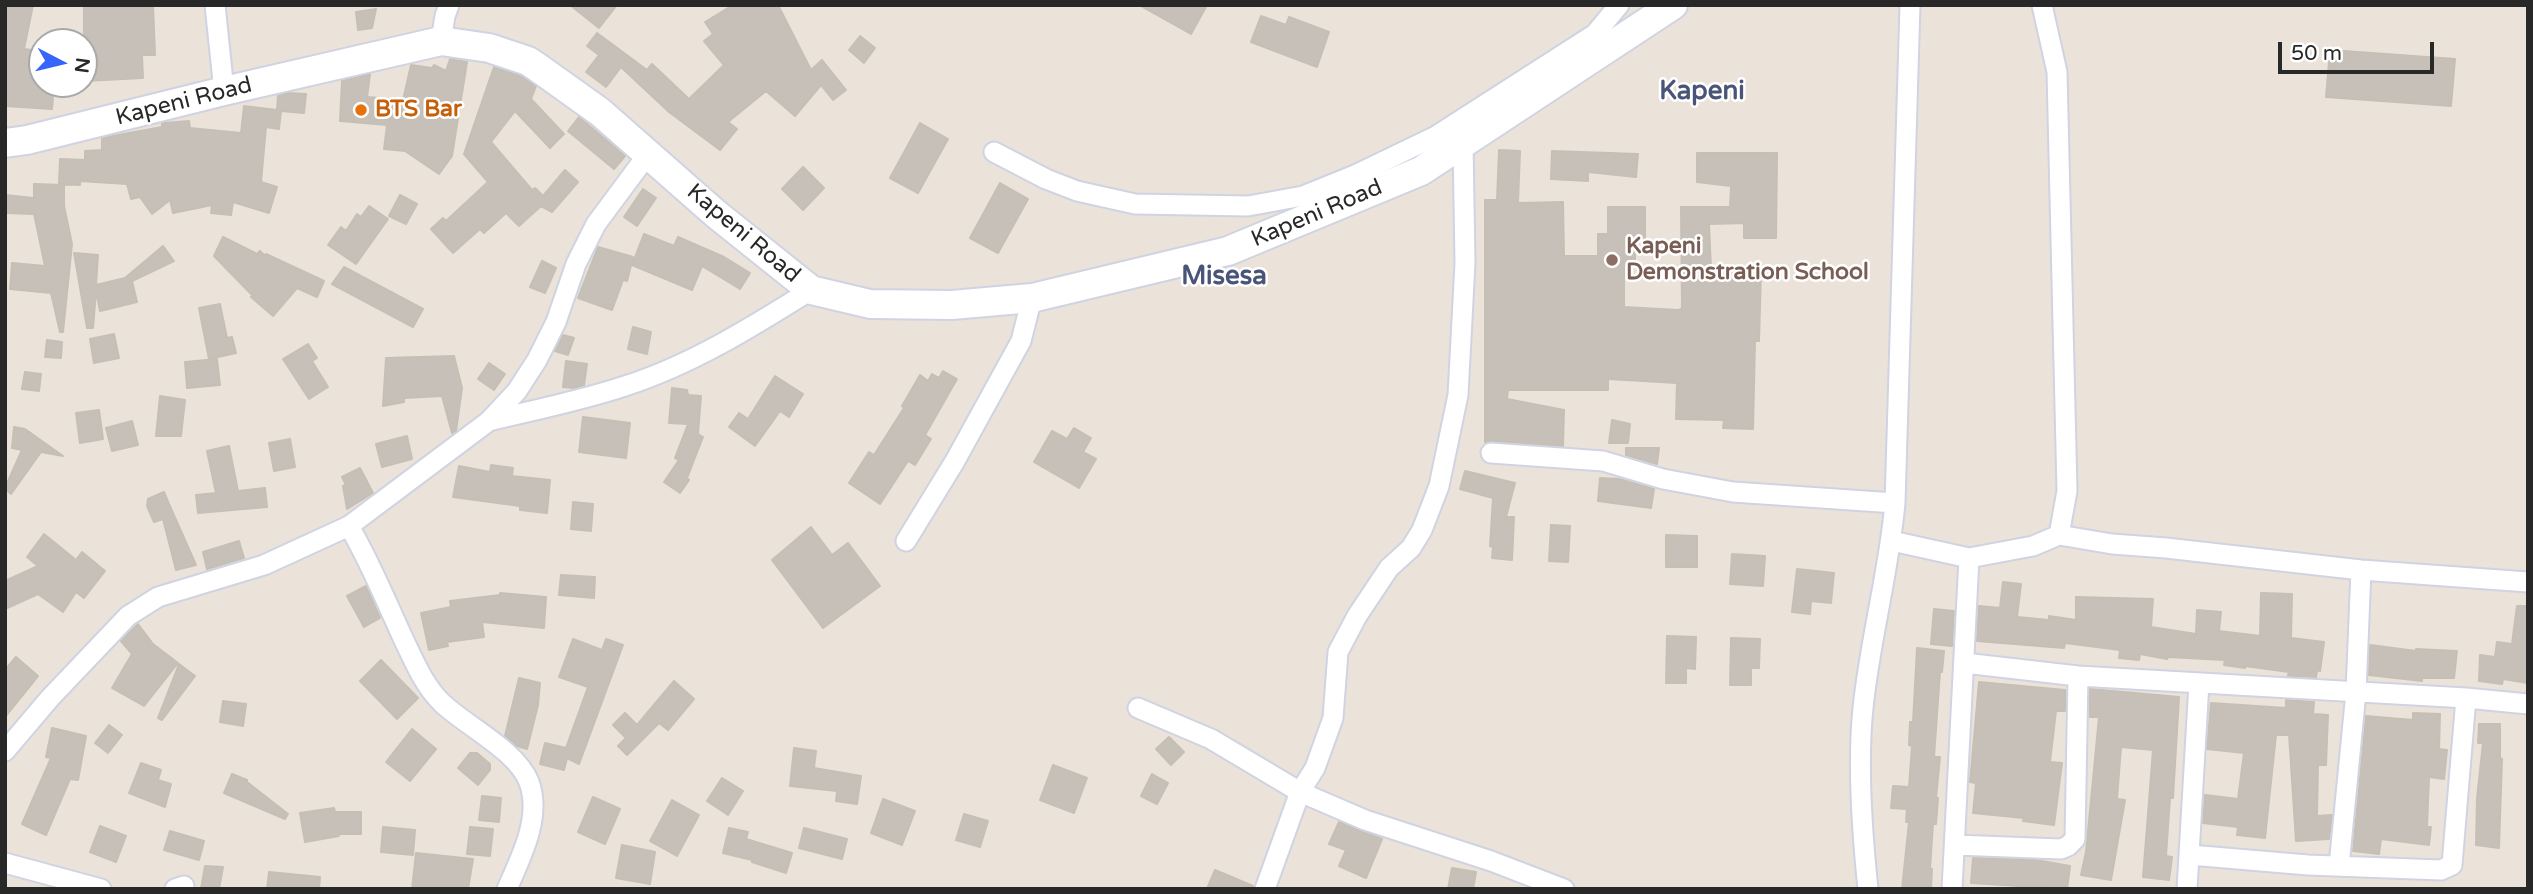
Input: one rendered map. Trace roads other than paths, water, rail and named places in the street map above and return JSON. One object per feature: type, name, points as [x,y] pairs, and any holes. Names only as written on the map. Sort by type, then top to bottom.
[{"type":"main road","name":"Kapeni Road","points":[[5,143],[75,129],[224,91],[441,41],[489,48],[528,61],[600,112],[716,214],[811,290],[870,304],[952,305],[1032,298],[1228,251],[1421,171],[1673,5]]},
{"type":"street","points":[[215,5],[224,91]]},
{"type":"street","points":[[441,41],[449,5]]},
{"type":"street","points":[[994,152],[1046,179],[1077,191],[1135,204],[1248,206],[1303,197],[1355,176],[1436,136],[1595,34],[1619,5]]},
{"type":"street","points":[[1868,889],[1863,839],[1863,709],[1892,541],[1895,503],[1910,5]]},
{"type":"street","points":[[2042,5],[2057,72],[2067,491],[2059,535]]},
{"type":"street","points":[[1265,889],[1300,792],[1315,768],[1333,718],[1338,652],[1357,616],[1389,568],[1411,548],[1422,530],[1439,486],[1458,395],[1465,263],[1463,143]]},
{"type":"street","points":[[5,751],[128,616],[158,597],[264,565],[349,526],[489,421],[517,391],[537,360],[556,322],[576,264],[596,224],[648,154]]},
{"type":"street","points":[[489,421],[627,385],[754,327],[811,290]]},
{"type":"street","points":[[906,541],[1009,365],[1027,324],[1032,298]]},
{"type":"street","points":[[1491,453],[1603,461],[1663,479],[1733,492],[1895,503]]},
{"type":"street","points":[[349,526],[367,556],[418,670],[432,691],[471,727],[511,758],[529,782],[534,811],[507,889]]},
{"type":"street","points":[[1892,541],[1969,558],[2033,546],[2059,535],[2112,544],[2361,570],[2528,582]]},
{"type":"street","points":[[1952,889],[1969,558]]},
{"type":"street","points":[[2339,866],[2356,692],[2361,570]]},
{"type":"street","points":[[1964,663],[2078,676],[2466,698],[2528,704]]},
{"type":"street","points":[[1955,845],[2061,849],[2075,839],[2078,676]]},
{"type":"street","points":[[2187,889],[2199,683]]},
{"type":"street","points":[[2190,855],[2441,870],[2452,865],[2466,698]]},
{"type":"street","points":[[1138,708],[1212,739],[1300,792],[1366,820],[1415,838],[1481,857],[1564,889]]},
{"type":"street","points":[[5,863],[101,889]]},
{"type":"place","name":"BTS Bar","points":[[361,110]]},
{"type":"place","name":"Kapeni Demonstration School","points":[[1612,260]]},
{"type":"district","name":"Kapeni","points":[[1702,92]]},
{"type":"district","name":"Misesa","points":[[1224,277]]}]
